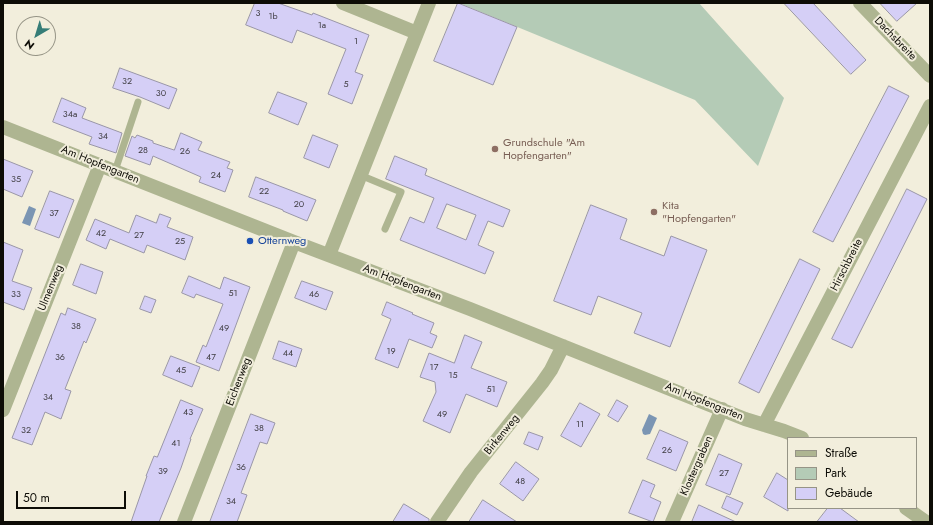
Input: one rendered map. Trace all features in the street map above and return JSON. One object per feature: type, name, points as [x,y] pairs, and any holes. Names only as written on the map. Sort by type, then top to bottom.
[{"type":"street","points":[[343,3],[417,33]]},
{"type":"street","points":[[329,255],[429,3]]},
{"type":"street","name":"Dachsbreite","points":[[860,3],[930,76]]},
{"type":"street","name":"Hirschbreite","points":[[764,425],[930,106]]},
{"type":"street","name":"Am Hopfengarten","points":[[3,127],[563,346],[750,421],[799,437]]},
{"type":"street","name":"Ulmenweg","points":[[3,410],[100,165]]},
{"type":"street","name":"Eichenweg","points":[[184,522],[294,242]]},
{"type":"street","name":"Birkenweg","points":[[437,522],[471,472],[542,383],[551,370],[563,346]]},
{"type":"street","name":"Klostergraben","points":[[672,522],[722,409]]},
{"type":"street","points":[[907,509],[926,522]]},
{"type":"lane","points":[[115,171],[138,102]]},
{"type":"lane","points":[[360,175],[400,192],[385,229]]},
{"type":"green space","points":[[459,3],[699,3],[784,98],[758,166],[695,100]]},
{"type":"water","points":[[29,206],[36,209],[30,226],[22,223]]},
{"type":"water","points":[[649,414],[657,418],[650,434],[645,435],[643,434],[642,430]]},
{"type":"building","points":[[255,3],[278,3],[312,15],[313,13],[369,35],[355,72],[363,75],[352,104],[328,94],[346,49],[297,30],[292,43],[246,25]]},
{"type":"building","points":[[458,3],[517,27],[493,85],[434,61]]},
{"type":"building","points":[[784,3],[813,3],[866,60],[851,74]]},
{"type":"building","points":[[880,3],[917,3],[897,21]]},
{"type":"building","points":[[120,68],[177,89],[169,109],[113,88]]},
{"type":"building","points":[[889,86],[909,96],[833,242],[813,232]]},
{"type":"building","points":[[278,92],[307,103],[298,125],[269,113]]},
{"type":"building","points":[[62,98],[86,108],[82,118],[122,133],[116,153],[89,144],[92,137],[53,122]]},
{"type":"building","points":[[181,133],[202,142],[198,150],[230,162],[227,168],[233,170],[225,192],[199,182],[201,177],[153,156],[150,165],[125,156],[132,136],[135,138],[137,135],[153,141],[153,143],[174,150]]},
{"type":"building","points":[[313,135],[338,145],[329,168],[304,158]]},
{"type":"building","points":[[395,156],[427,169],[425,175],[510,210],[503,227],[488,221],[478,245],[494,252],[485,274],[400,240],[410,217],[424,223],[434,198],[386,179]],"holes":[[[447,204],[476,215],[466,240],[437,228]]]},
{"type":"building","points":[[3,159],[33,171],[22,197],[3,189]]},
{"type":"building","points":[[256,177],[316,200],[307,221],[249,197]]},
{"type":"building","points":[[907,189],[927,199],[852,348],[832,339]]},
{"type":"building","points":[[50,191],[74,200],[59,238],[35,229]]},
{"type":"building","points":[[591,205],[627,219],[620,239],[664,256],[671,236],[707,250],[670,347],[634,333],[642,313],[598,296],[591,315],[554,301]]},
{"type":"building","points":[[160,214],[171,218],[167,227],[193,237],[185,260],[147,245],[144,253],[110,239],[106,249],[86,240],[95,219],[129,233],[136,215],[156,223]]},
{"type":"building","points":[[3,242],[23,250],[12,281],[32,288],[24,310],[3,302]]},
{"type":"building","points":[[800,259],[820,269],[759,393],[739,383]]},
{"type":"building","points":[[81,264],[103,272],[96,294],[73,285]]},
{"type":"building","points":[[189,276],[220,289],[224,277],[250,287],[219,371],[196,362],[203,345],[206,347],[223,304],[196,294],[194,298],[182,293]]},
{"type":"building","points":[[302,281],[333,292],[326,310],[295,298]]},
{"type":"building","points":[[145,296],[156,300],[151,313],[140,309]]},
{"type":"building","points":[[387,302],[434,323],[430,333],[437,336],[432,348],[409,339],[398,368],[375,359],[391,319],[382,315]]},
{"type":"building","points":[[68,308],[96,319],[86,343],[84,341],[65,389],[71,391],[61,419],[45,412],[32,445],[12,438],[61,313],[65,315]]},
{"type":"building","points":[[465,335],[482,342],[471,368],[507,382],[497,407],[466,394],[450,433],[423,421],[436,392],[435,382],[420,377],[429,353],[454,363]]},
{"type":"building","points":[[279,341],[302,349],[296,367],[273,359]]},
{"type":"building","points":[[171,356],[200,367],[192,387],[163,375]]},
{"type":"building","points":[[181,400],[203,409],[190,439],[181,468],[159,522],[131,522],[154,456],[157,457]]},
{"type":"building","points":[[617,400],[628,406],[618,422],[608,416]]},
{"type":"building","points":[[580,403],[600,414],[581,447],[561,436]]},
{"type":"building","points":[[251,414],[275,423],[267,444],[260,442],[241,493],[247,495],[237,522],[210,522]]},
{"type":"building","points":[[660,430],[688,442],[676,471],[647,459]]},
{"type":"building","points":[[529,432],[543,437],[538,450],[524,444]]},
{"type":"building","points":[[719,454],[742,464],[730,495],[706,485]]},
{"type":"building","points":[[516,462],[539,479],[523,501],[500,484]]},
{"type":"building","points":[[777,473],[787,479],[788,511],[764,497]]},
{"type":"building","points":[[643,480],[655,485],[650,497],[661,502],[653,522],[629,513]]},
{"type":"building","points":[[727,496],[743,503],[737,515],[722,508]]},
{"type":"building","points":[[483,500],[517,522],[469,522]]},
{"type":"building","points":[[404,504],[429,519],[429,522],[393,522]]},
{"type":"building","points":[[699,505],[736,522],[692,522]]},
{"type":"building","points":[[827,509],[841,509],[859,522],[817,522]]},
{"type":"place","name":"Grundschule \"Am Hopfengarten\"","points":[[495,149]]},
{"type":"place","name":"Kita \"Hopfengarten\"","points":[[654,212]]},
{"type":"place","name":"Otternweg","points":[[250,241]]}]
